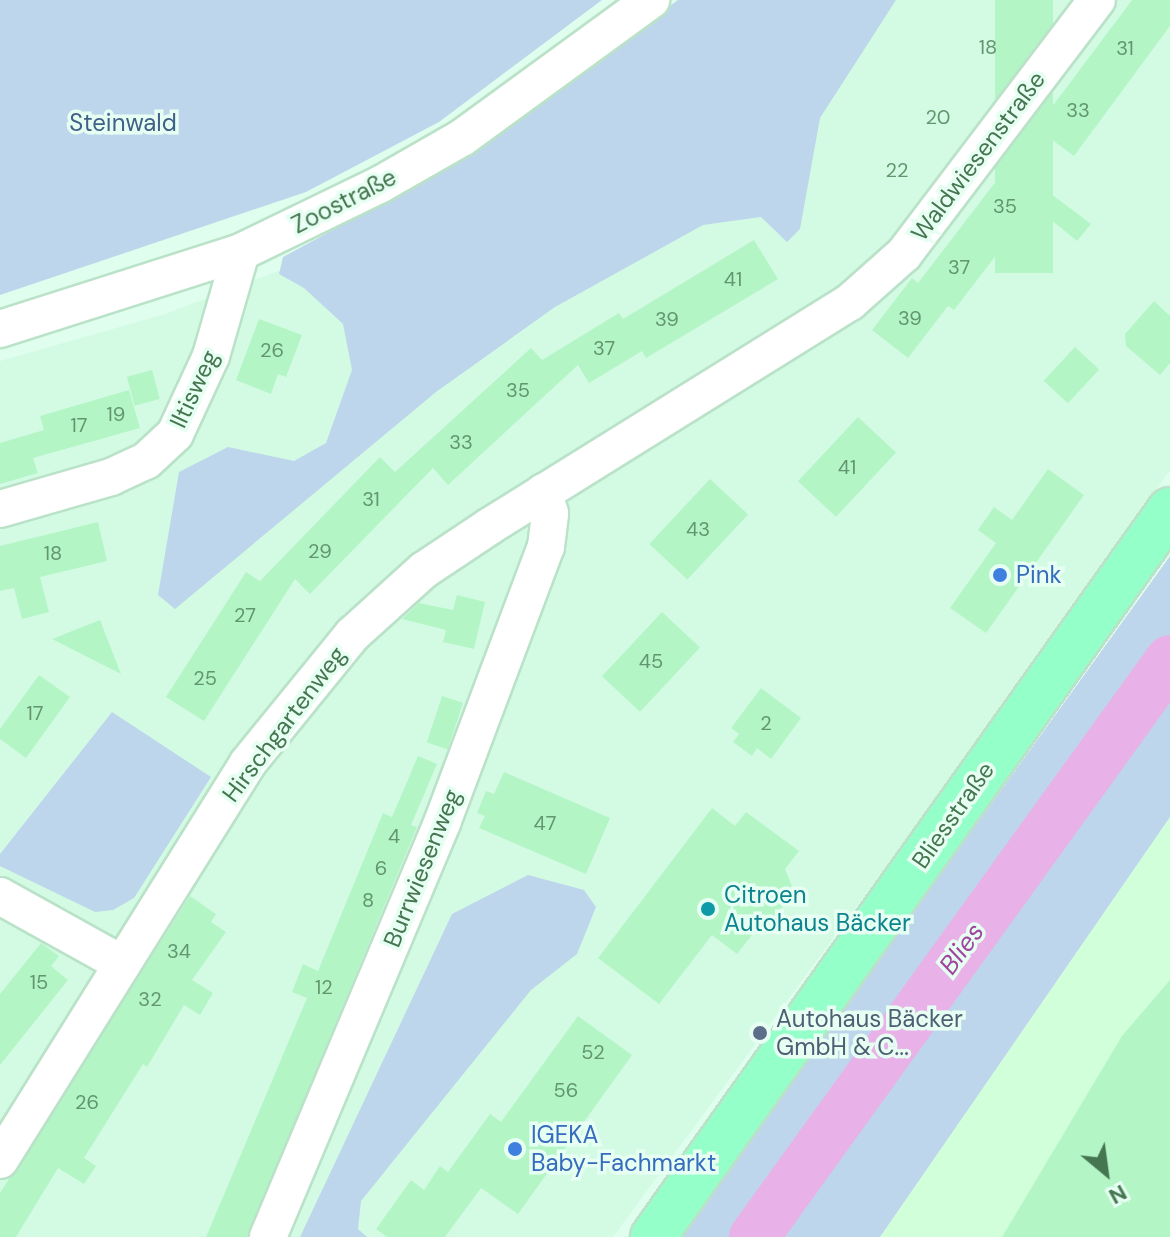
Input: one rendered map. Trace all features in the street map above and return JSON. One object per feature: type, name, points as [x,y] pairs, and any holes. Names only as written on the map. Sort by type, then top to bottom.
[{"type":"main road","name":"Bliesstraße","points":[[653,1237],[1170,510]]},
{"type":"street","name":"Zoostraße","points":[[0,329],[241,252],[463,137],[651,0]]},
{"type":"street","name":"Waldwiesenstraße","points":[[850,302],[904,254],[1097,0]]},
{"type":"street","name":"Iltisweg","points":[[0,509],[111,477],[146,461],[175,434],[211,356],[241,252]]},
{"type":"street","name":"Hirschgartenweg","points":[[0,1160],[248,763],[352,635],[424,570],[543,492],[850,302]]},
{"type":"street","name":"Burrwiesenweg","points":[[268,1237],[442,823],[546,547],[550,513],[543,492]]},
{"type":"street","points":[[0,896],[122,964]]},
{"type":"shaded area","points":[[695,0],[1170,0],[1170,470],[981,738],[613,1237],[0,1237],[0,361],[165,314],[329,252]]},
{"type":"shaded area","points":[[1170,817],[1170,1237],[880,1237]]},
{"type":"green space","name":"Steinwald","points":[[0,0],[602,0],[439,122],[306,192],[0,295]]},
{"type":"green space","points":[[678,0],[896,0],[820,118],[800,229],[787,242],[761,217],[703,225],[555,307],[436,392],[175,609],[158,595],[179,472],[228,447],[294,461],[326,443],[352,370],[343,324],[304,288],[279,274],[283,257],[459,162]]},
{"type":"green space","points":[[1170,556],[1170,817],[880,1237],[679,1237]]},
{"type":"green space","points":[[112,712],[211,777],[134,898],[113,910],[95,912],[0,866],[0,854]]},
{"type":"green space","points":[[528,875],[584,890],[596,907],[577,954],[531,990],[361,1201],[358,1229],[367,1237],[300,1237],[452,914]]},
{"type":"building","points":[[995,0],[1053,0],[1053,273],[995,273]]},
{"type":"building","points":[[1132,0],[1170,0],[1170,26],[1074,156],[1036,128]]},
{"type":"building","points":[[1010,163],[1091,224],[1077,241],[1034,206],[954,310],[948,306],[908,358],[872,330],[912,278],[918,283]]},
{"type":"building","points":[[754,240],[778,279],[646,358],[642,351],[589,383],[578,365],[448,485],[433,468],[310,594],[295,579],[204,721],[166,697],[246,572],[260,581],[380,457],[395,472],[531,348],[542,360],[619,313],[623,319]]},
{"type":"building","points":[[1154,301],[1170,316],[1170,363],[1160,375],[1126,346],[1125,334]]},
{"type":"building","points":[[259,319],[302,335],[286,377],[278,374],[271,394],[236,380]]},
{"type":"building","points":[[1075,347],[1099,370],[1068,403],[1044,381]]},
{"type":"building","points":[[152,370],[160,399],[135,406],[127,377]]},
{"type":"building","points":[[129,390],[140,428],[33,458],[38,473],[0,484],[0,443],[44,430],[40,416]]},
{"type":"building","points":[[858,417],[896,452],[836,517],[798,481]]},
{"type":"building","name":"Pink","points":[[1048,469],[1084,495],[986,633],[950,608],[996,543],[978,530],[994,507],[1012,520]]},
{"type":"building","points":[[710,479],[748,514],[687,580],[649,544]]},
{"type":"building","points":[[98,522],[107,561],[40,577],[49,612],[22,619],[14,588],[0,591],[0,546]]},
{"type":"building","points":[[457,595],[485,602],[474,649],[443,642],[446,630],[402,619],[419,603],[453,610]]},
{"type":"building","points":[[662,612],[700,647],[640,712],[602,676]]},
{"type":"building","points":[[100,620],[121,674],[52,639]]},
{"type":"building","points":[[39,675],[70,697],[26,758],[0,739],[0,729]]},
{"type":"building","points":[[761,688],[801,718],[771,759],[757,748],[752,756],[733,742],[739,734],[731,728]]},
{"type":"building","points":[[442,696],[463,703],[448,749],[427,743]]},
{"type":"building","points":[[418,756],[437,764],[411,825],[417,827],[247,1237],[206,1237],[307,998],[292,992],[303,964],[318,971],[383,813],[392,817]]},
{"type":"building","points":[[504,772],[610,818],[586,874],[479,828],[485,816],[477,813],[486,791],[494,794]]},
{"type":"building","name":"Citroen Autohaus Bäcker","points":[[712,808],[735,826],[746,812],[799,851],[785,869],[794,891],[764,930],[759,926],[737,954],[712,935],[659,1004],[598,958]]},
{"type":"building","points":[[190,896],[216,914],[211,922],[226,932],[192,980],[213,993],[200,1015],[184,1005],[147,1067],[143,1064],[84,1158],[96,1166],[84,1184],[58,1168],[16,1237],[0,1237],[0,1193]]},
{"type":"building","points":[[41,943],[59,956],[51,966],[68,980],[0,1065],[0,994]]},
{"type":"building","points":[[1170,980],[1170,1237],[1002,1237],[1122,1036]]},
{"type":"building","points":[[578,1016],[632,1055],[518,1214],[481,1188],[445,1237],[387,1237],[376,1229],[411,1180],[424,1190],[440,1166],[448,1172],[490,1114],[501,1122]]},
{"type":"waterway","name":"Blies","points":[[754,1237],[1170,660]]},
{"type":"place","name":"Pink","points":[[1000,575]]},
{"type":"place","name":"Citroen Autohaus Bäcker","points":[[708,909]]},
{"type":"place","name":"Autohaus Bäcker GmbH & C...","points":[[760,1033]]},
{"type":"place","name":"IGEKA Baby-Fachmarkt","points":[[515,1149]]}]
